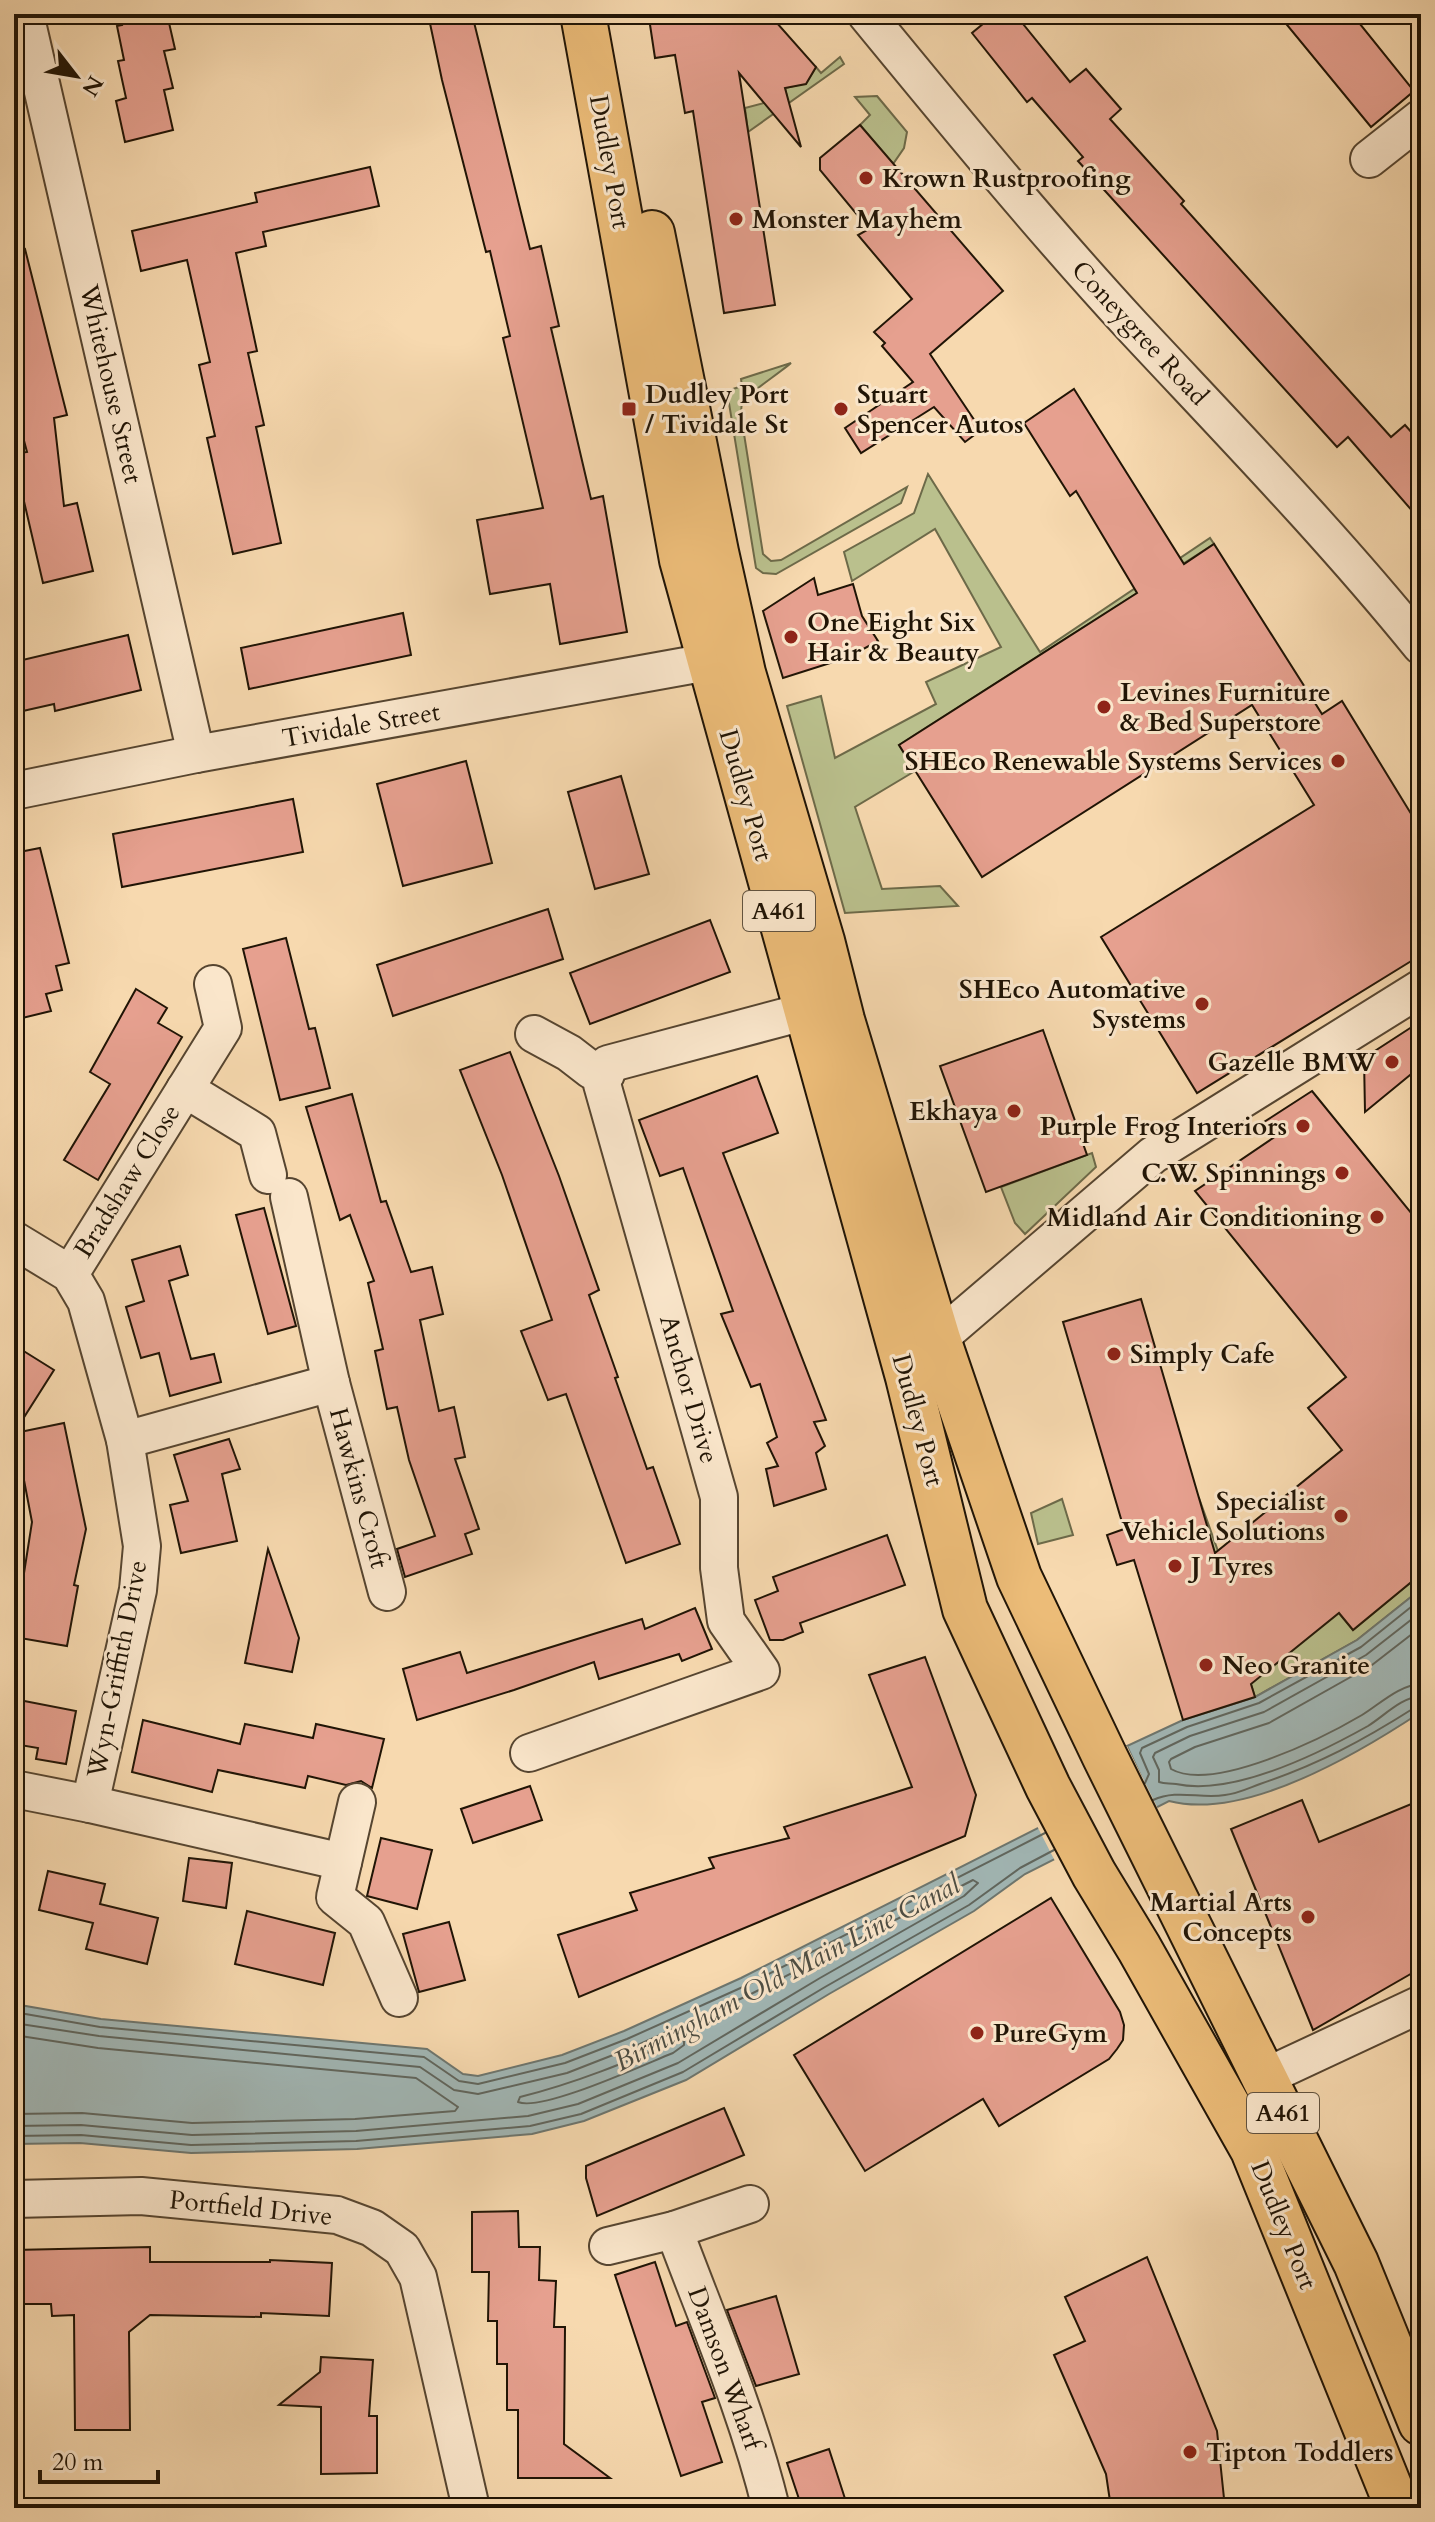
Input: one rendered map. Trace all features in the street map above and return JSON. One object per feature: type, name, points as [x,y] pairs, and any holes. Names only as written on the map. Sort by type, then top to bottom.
[{"type":"highway","name":"Dudley Port","points":[[583,14],[682,560],[726,668],[807,1011],[923,1437],[965,1609],[1048,1787],[1094,1874],[1253,2150],[1398,2508]]},
{"type":"highway","name":"Dudley Port","points":[[612,14],[643,187],[726,601],[712,619],[721,655],[806,887],[847,1036],[938,1339],[1019,1577],[1356,2263],[1421,2423]]},
{"type":"highway","points":[[806,887],[795,908],[819,998],[807,1011],[847,1036]]},
{"type":"highway","points":[[891,1317],[915,1334],[938,1339],[921,1361],[932,1398],[923,1437]]},
{"type":"street","name":"Whitehouse Street","points":[[25,14],[196,754]]},
{"type":"street","name":"Coneygree Road","points":[[866,14],[1047,230],[1417,634]]},
{"type":"street","points":[[1369,159],[1421,118]]},
{"type":"street","name":"Tividale Street","points":[[14,791],[196,754],[726,668]]},
{"type":"street","name":"Bradshaw Close","points":[[70,1274],[223,1028],[213,984]]},
{"type":"street","points":[[938,1339],[1153,1155],[1421,988]]},
{"type":"street","points":[[534,1034],[569,1053],[591,1070],[606,1074],[608,1064],[807,1011]]},
{"type":"street","name":"Anchor Drive","points":[[529,1753],[761,1671],[726,1621],[719,1568],[719,1497],[602,1084],[606,1074]]},
{"type":"street","name":"Bradshaw Close","points":[[185,1089],[257,1133],[279,1186]]},
{"type":"street","name":"Hawkins Croft","points":[[279,1186],[387,1592]]},
{"type":"street","points":[[14,1240],[70,1274]]},
{"type":"street","name":"Wyn-Griffith Drive","points":[[70,1274],[86,1301],[125,1440],[142,1546],[138,1590],[90,1804]]},
{"type":"street","name":"Hawkins Croft","points":[[125,1440],[331,1383]]},
{"type":"street","points":[[14,1789],[343,1862]]},
{"type":"street","points":[[357,1802],[335,1897],[366,1922],[399,1998]]},
{"type":"street","points":[[1265,2077],[1421,2004]]},
{"type":"street","name":"Portfield Drive","points":[[14,2199],[141,2196],[337,2215],[372,2228],[402,2249],[418,2277],[471,2508]]},
{"type":"street","points":[[608,2246],[674,2230],[750,2204]]},
{"type":"street","name":"Damson Wharf","points":[[674,2230],[725,2365],[771,2508]]},
{"type":"green space","points":[[840,57],[844,64],[748,132],[745,108],[787,97],[785,88],[806,83],[816,67],[821,73]]},
{"type":"green space","points":[[877,96],[907,132],[904,148],[893,164],[860,125],[870,115],[855,97]]},
{"type":"green space","points":[[791,363],[745,399],[741,406],[763,554],[771,561],[781,560],[907,487],[901,503],[776,574],[763,573],[756,568],[727,391],[742,386],[741,379]]},
{"type":"green space","points":[[928,474],[1040,652],[1210,538],[1214,544],[899,745],[915,771],[855,807],[882,889],[940,886],[958,906],[845,913],[787,706],[821,696],[835,758],[936,704],[926,682],[1001,647],[935,529],[852,581],[844,552],[914,513]]},
{"type":"green space","points":[[1092,1153],[1096,1167],[1025,1234],[1015,1223],[1001,1187]]},
{"type":"green space","points":[[1199,1498],[1218,1551],[1339,1613],[1353,1630],[1421,1574],[1421,1589],[1357,1640],[1255,1697],[1193,1500]]},
{"type":"green space","points":[[1062,1499],[1073,1535],[1038,1544],[1031,1513]]},
{"type":"water","name":"Birmingham Old Main Line Canal","points":[[1421,1589],[1421,1712],[1396,1728],[1334,1763],[1266,1792],[1199,1805],[1169,1801],[1025,1874],[974,1911],[686,2080],[584,2121],[532,2134],[357,2149],[191,2153],[80,2143],[14,2144],[14,2004],[101,2019],[427,2049],[463,2074],[478,2076],[562,2055],[624,2031],[741,1978],[1141,1776],[1127,1746],[1183,1720],[1255,1697],[1357,1640]]},
{"type":"pier","points":[[1127,1746],[1159,1811],[1056,1863],[1036,1824],[1137,1774],[1124,1748]]},
{"type":"building","points":[[119,14],[167,14],[175,49],[164,51],[173,88],[164,90],[173,130],[125,142],[116,101],[126,98],[118,61],[124,60],[117,26],[122,25]]},
{"type":"building","points":[[428,14],[472,14],[530,249],[541,246],[559,326],[551,328],[591,499],[603,496],[627,632],[560,644],[550,584],[490,594],[477,520],[543,508],[503,338],[510,336],[490,251],[486,252],[442,80]]},
{"type":"building","name":"Monster Mayhem","points":[[683,14],[769,14],[816,67],[806,84],[785,88],[801,147],[739,73],[775,305],[724,313],[693,111],[685,113],[675,55],[655,58],[649,18]]},
{"type":"building","points":[[995,14],[1015,14],[1070,82],[1086,69],[1121,109],[1110,119],[1184,201],[1181,204],[1391,437],[1405,425],[1421,443],[1421,521],[1348,437],[1337,447],[1078,161],[1083,157],[1032,98],[1027,102],[972,33]]},
{"type":"building","points":[[1278,14],[1352,14],[1414,91],[1371,127]]},
{"type":"building","points":[[860,125],[1003,291],[930,354],[981,430],[965,442],[934,407],[861,453],[845,428],[913,382],[874,332],[912,299],[858,235],[869,229],[820,170],[820,158]]},
{"type":"building","points":[[370,167],[379,206],[263,232],[266,246],[236,253],[257,351],[248,353],[264,425],[256,427],[281,543],[233,554],[207,438],[215,436],[199,365],[210,362],[187,260],[141,271],[132,231],[257,202],[255,193]]},
{"type":"building","points":[[25,249],[67,415],[54,418],[64,506],[77,503],[93,571],[43,583],[23,497],[14,498],[14,454],[27,452],[14,403],[14,251]]},
{"type":"building","points":[[1074,389],[1184,564],[1214,544],[1322,714],[1342,701],[1421,830],[1421,955],[1197,1093],[1101,937],[1314,805],[1252,705],[982,877],[899,745],[1137,593],[1076,491],[1070,496],[1024,423]]},
{"type":"building","points":[[814,578],[818,595],[853,584],[862,616],[878,641],[849,657],[783,678],[763,611]]},
{"type":"building","points":[[403,613],[411,655],[249,689],[241,648]]},
{"type":"building","points":[[128,635],[141,690],[55,711],[54,704],[14,713],[14,662]]},
{"type":"building","points":[[466,761],[492,863],[403,886],[377,784]]},
{"type":"building","points":[[621,776],[649,874],[595,889],[568,792]]},
{"type":"building","points":[[293,799],[303,852],[122,887],[113,834]]},
{"type":"building","points":[[40,848],[69,963],[56,966],[62,990],[46,994],[51,1011],[14,1020],[14,853]]},
{"type":"building","points":[[548,909],[563,959],[393,1016],[377,965]]},
{"type":"building","points":[[710,920],[730,972],[590,1024],[570,973]]},
{"type":"building","points":[[286,938],[309,1029],[315,1028],[330,1088],[280,1100],[243,949]]},
{"type":"building","points":[[136,989],[167,1008],[158,1023],[182,1037],[98,1180],[64,1160],[110,1084],[90,1072]]},
{"type":"building","name":"Gazelle BMW","points":[[1421,1021],[1421,1066],[1365,1112],[1364,1058]]},
{"type":"building","name":"Ekhaya","points":[[1043,1030],[1087,1155],[986,1192],[940,1066]]},
{"type":"building","points":[[510,1052],[559,1176],[599,1290],[589,1295],[618,1377],[615,1378],[647,1469],[653,1467],[680,1544],[626,1563],[566,1394],[548,1400],[521,1331],[552,1320],[502,1175],[460,1070]]},
{"type":"building","points":[[757,1076],[778,1133],[723,1153],[826,1420],[814,1422],[825,1446],[816,1453],[826,1489],[774,1506],[766,1469],[778,1466],[767,1443],[777,1437],[760,1384],[751,1387],[721,1314],[733,1311],[683,1168],[660,1176],[639,1120]]},
{"type":"building","points":[[1312,1091],[1421,1225],[1421,1574],[1353,1630],[1339,1613],[1251,1684],[1255,1697],[1183,1720],[1134,1560],[1117,1565],[1107,1535],[1124,1529],[1063,1322],[1141,1299],[1215,1553],[1342,1450],[1308,1408],[1346,1377],[1195,1191],[1276,1136],[1264,1122]]},
{"type":"building","points":[[352,1094],[381,1202],[386,1201],[411,1272],[432,1267],[443,1314],[420,1320],[439,1411],[454,1407],[465,1457],[455,1459],[479,1529],[465,1534],[472,1554],[405,1577],[397,1549],[435,1536],[409,1460],[397,1407],[387,1409],[375,1351],[383,1349],[368,1283],[374,1281],[350,1215],[340,1220],[306,1107]]},
{"type":"building","points":[[264,1208],[296,1326],[268,1334],[236,1215]]},
{"type":"building","points":[[180,1246],[188,1275],[169,1281],[191,1359],[214,1354],[221,1382],[170,1396],[159,1353],[141,1358],[126,1307],[144,1301],[132,1260]]},
{"type":"building","points":[[14,1345],[54,1370],[14,1433]]},
{"type":"building","points":[[64,1423],[86,1529],[74,1585],[78,1586],[67,1646],[14,1637],[32,1522],[15,1433]]},
{"type":"building","points":[[229,1439],[240,1469],[222,1474],[237,1541],[181,1553],[170,1505],[188,1501],[174,1455]]},
{"type":"building","points":[[887,1535],[905,1585],[800,1623],[803,1632],[783,1640],[770,1640],[755,1600],[778,1591],[773,1577]]},
{"type":"building","points":[[268,1549],[299,1638],[292,1672],[245,1663]]},
{"type":"building","points":[[695,1608],[712,1649],[682,1661],[679,1654],[599,1679],[594,1662],[417,1720],[403,1669],[460,1652],[467,1673],[642,1619],[645,1629]]},
{"type":"building","points":[[925,1657],[976,1795],[965,1836],[579,1997],[558,1935],[637,1910],[630,1893],[714,1868],[709,1858],[789,1838],[784,1827],[912,1787],[869,1675]]},
{"type":"building","points":[[14,1699],[76,1711],[66,1764],[36,1759],[38,1748],[14,1744]]},
{"type":"building","points":[[143,1720],[240,1744],[245,1724],[313,1738],[316,1724],[384,1739],[372,1788],[361,1781],[346,1785],[308,1776],[305,1788],[218,1770],[212,1792],[132,1772]]},
{"type":"building","points":[[530,1786],[542,1820],[473,1843],[461,1809]]},
{"type":"building","points":[[1302,1800],[1319,1842],[1421,1800],[1421,1968],[1313,2030],[1231,1829]]},
{"type":"building","points":[[381,1838],[432,1850],[417,1909],[367,1896]]},
{"type":"building","points":[[189,1858],[232,1863],[226,1908],[183,1901]]},
{"type":"building","points":[[48,1871],[105,1884],[100,1904],[158,1918],[147,1964],[86,1949],[93,1923],[39,1910]]},
{"type":"building","name":"PureGym","points":[[1051,1898],[1120,2012],[1124,2025],[1123,2040],[1117,2049],[1109,2059],[999,2126],[983,2099],[865,2171],[794,2055]]},
{"type":"building","points":[[247,1911],[335,1933],[323,1985],[235,1964]]},
{"type":"building","points":[[449,1922],[465,1980],[419,1992],[403,1934]]},
{"type":"building","points":[[724,2108],[744,2155],[597,2216],[586,2178],[586,2166]]},
{"type":"building","points":[[518,2211],[519,2247],[540,2247],[539,2280],[556,2281],[554,2327],[565,2327],[564,2444],[610,2478],[518,2478],[518,2410],[507,2410],[507,2364],[497,2364],[497,2321],[488,2321],[489,2272],[472,2272],[472,2212]]},
{"type":"building","points":[[150,2247],[150,2262],[270,2260],[332,2263],[329,2316],[261,2313],[261,2317],[150,2315],[129,2332],[130,2430],[75,2430],[74,2315],[52,2316],[51,2304],[14,2304],[14,2250]]},
{"type":"building","points":[[1147,2257],[1217,2431],[1225,2508],[1111,2508],[1106,2474],[1054,2355],[1085,2341],[1065,2297]]},
{"type":"building","points":[[655,2262],[676,2326],[687,2322],[715,2398],[702,2402],[722,2462],[681,2476],[615,2275]]},
{"type":"building","points":[[776,2296],[799,2374],[756,2386],[727,2310]]},
{"type":"building","points":[[321,2357],[373,2360],[369,2416],[377,2416],[377,2473],[321,2474],[321,2407],[279,2405],[320,2372]]},
{"type":"building","points":[[829,2449],[848,2508],[802,2508],[787,2463]]},
{"type":"place","name":"Krown Rustproofing","points":[[866,178]]},
{"type":"place","name":"Monster Mayhem","points":[[736,219]]},
{"type":"place","name":"Dudley Port / Tividale St","points":[[629,409]]},
{"type":"place","name":"Stuart Spencer Autos","points":[[841,409]]},
{"type":"place","name":"One Eight Six Hair & Beauty","points":[[791,637]]},
{"type":"place","name":"Levines Furniture & Bed Superstore","points":[[1104,707]]},
{"type":"place","name":"SHEco Renewable Systems Services","points":[[1338,761]]},
{"type":"place","name":"SHEco Automative Systems","points":[[1202,1004]]},
{"type":"place","name":"Gazelle BMW","points":[[1392,1062]]},
{"type":"place","name":"Ekhaya","points":[[1014,1111]]},
{"type":"place","name":"Purple Frog Interiors","points":[[1303,1126]]},
{"type":"place","name":"C.W. Spinnings","points":[[1342,1173]]},
{"type":"place","name":"Midland Air Conditioning","points":[[1377,1217]]},
{"type":"place","name":"Simply Cafe","points":[[1114,1354]]},
{"type":"place","name":"Specialist Vehicle Solutions","points":[[1341,1516]]},
{"type":"place","name":"J Tyres","points":[[1175,1566]]},
{"type":"place","name":"Neo Granite","points":[[1206,1665]]},
{"type":"place","name":"Martial Arts Concepts","points":[[1308,1917]]},
{"type":"place","name":"PureGym","points":[[977,2033]]},
{"type":"place","name":"Tipton Toddlers","points":[[1190,2452]]}]
